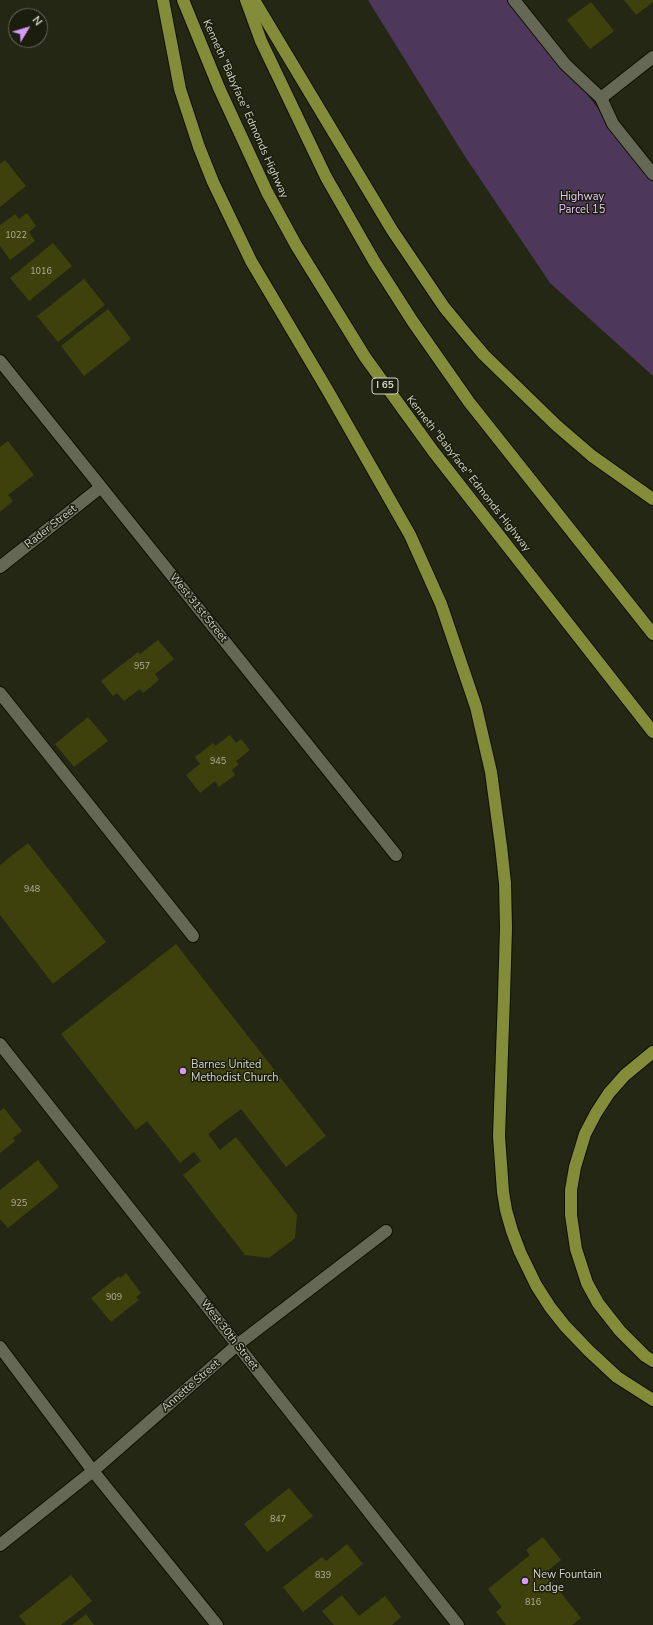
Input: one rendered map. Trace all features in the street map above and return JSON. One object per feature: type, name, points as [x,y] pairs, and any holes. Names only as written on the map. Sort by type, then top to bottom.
[{"type":"highway","points":[[163,0],[180,89],[199,147],[213,182],[251,261],[328,390],[410,535],[441,604],[476,707],[491,772],[502,846],[506,928],[499,1136],[503,1192],[512,1231],[520,1252],[536,1285],[550,1307],[565,1326],[617,1377],[653,1400]]},
{"type":"highway","name":"Kenneth \"Babyface\" Edmonds Highway","points":[[184,0],[219,88],[267,192],[296,245],[365,358],[433,451],[653,732]]},
{"type":"highway","points":[[246,0],[261,40],[326,178],[378,267],[413,322],[469,402],[653,634]]},
{"type":"highway","points":[[254,0],[392,230],[444,307],[484,355],[556,425],[592,456],[653,499]]},
{"type":"highway","points":[[653,1052],[625,1075],[609,1093],[585,1134],[575,1167],[571,1190],[571,1214],[576,1249],[587,1283],[598,1303],[620,1331],[645,1356],[653,1361]]},
{"type":"street","points":[[514,0],[565,64],[601,98],[613,124],[653,174]]},
{"type":"street","points":[[601,98],[653,57]]},
{"type":"street","name":"West 31st Street","points":[[0,361],[396,855]]},
{"type":"street","name":"Rader Street","points":[[0,567],[101,487]]},
{"type":"street","points":[[0,693],[194,936]]},
{"type":"street","name":"West 30th Street","points":[[0,1044],[458,1625]]},
{"type":"street","name":"Annette Street","points":[[0,1545],[93,1471],[238,1346],[386,1231]]},
{"type":"street","points":[[0,1347],[93,1471],[217,1625]]},
{"type":"green space","name":"Highway Parcel 15","points":[[368,0],[509,0],[575,79],[653,179],[653,376],[550,283],[464,155]]},
{"type":"building","points":[[624,0],[653,0],[653,2],[636,15]]},
{"type":"building","points":[[591,2],[614,31],[590,49],[567,20]]},
{"type":"building","points":[[5,160],[26,186],[0,207],[0,164]]},
{"type":"building","points":[[27,213],[36,226],[29,232],[35,241],[10,260],[0,246],[0,225],[15,214],[19,219]]},
{"type":"building","points":[[53,243],[72,266],[29,301],[10,278]]},
{"type":"building","points":[[84,279],[105,305],[58,342],[37,316]]},
{"type":"building","points":[[108,309],[131,339],[84,376],[61,346]]},
{"type":"building","points":[[8,441],[34,475],[8,495],[13,501],[0,512],[0,447]]},
{"type":"building","points":[[158,640],[174,659],[155,674],[159,680],[143,693],[140,689],[124,701],[117,693],[113,696],[101,681],[138,652],[140,654]]},
{"type":"building","points":[[88,717],[108,741],[74,767],[55,744]]},
{"type":"building","points":[[230,735],[236,743],[241,739],[250,750],[236,761],[239,764],[232,770],[235,775],[219,787],[215,781],[200,793],[186,775],[200,764],[195,757],[213,743],[215,746]]},
{"type":"building","points":[[28,843],[106,942],[53,984],[0,915],[0,865]]},
{"type":"building","name":"Barnes United Methodist Church","points":[[176,944],[326,1136],[286,1167],[241,1109],[208,1134],[220,1150],[236,1137],[297,1215],[295,1238],[269,1258],[245,1255],[183,1175],[201,1161],[194,1152],[180,1163],[147,1121],[136,1130],[61,1034]]},
{"type":"building","points":[[4,1108],[22,1131],[13,1138],[15,1141],[0,1153],[0,1111]]},
{"type":"building","points":[[38,1160],[59,1187],[8,1228],[0,1219],[0,1190]]},
{"type":"building","points":[[126,1273],[141,1293],[136,1297],[139,1300],[111,1322],[91,1298],[119,1276],[120,1278]]},
{"type":"building","points":[[289,1488],[313,1516],[267,1552],[244,1524]]},
{"type":"building","name":"New Fountain Lodge","points":[[543,1537],[561,1560],[545,1573],[581,1618],[572,1625],[506,1625],[496,1612],[502,1607],[488,1589],[530,1555],[526,1550]]},
{"type":"building","points":[[347,1544],[363,1564],[303,1612],[283,1587],[322,1557],[326,1561]]},
{"type":"building","points":[[71,1575],[92,1601],[61,1625],[26,1625],[19,1616]]},
{"type":"building","points":[[342,1595],[359,1616],[385,1596],[401,1617],[392,1625],[334,1625],[322,1611]]},
{"type":"building","points":[[86,1614],[94,1625],[72,1625]]},
{"type":"place","name":"Barnes United Methodist Church","points":[[183,1071]]},
{"type":"place","name":"New Fountain Lodge","points":[[525,1581]]}]
